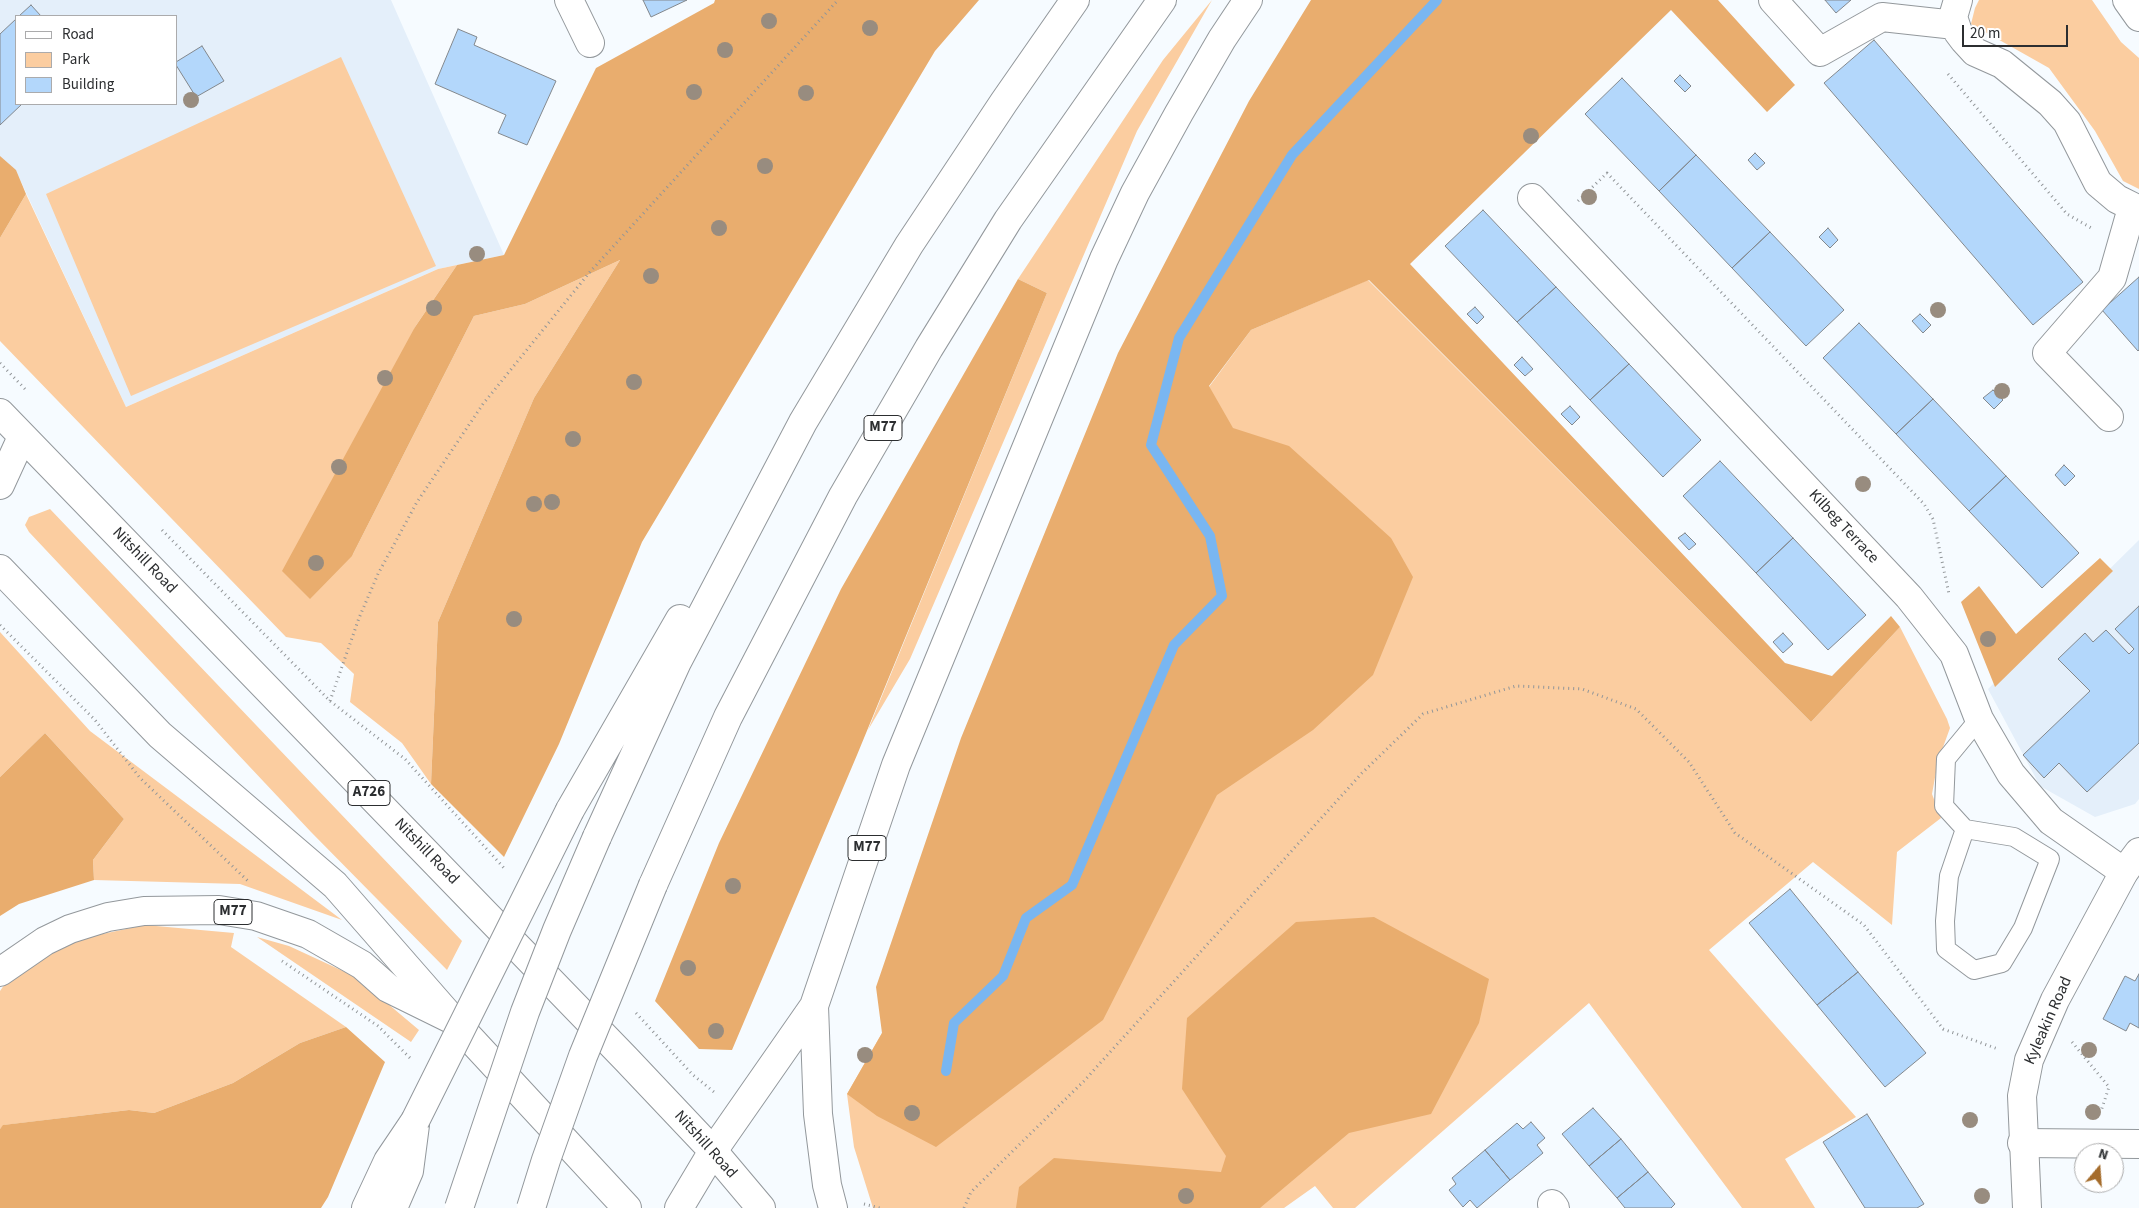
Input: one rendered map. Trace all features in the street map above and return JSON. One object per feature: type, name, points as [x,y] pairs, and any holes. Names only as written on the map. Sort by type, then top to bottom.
[{"type":"main road","points":[[569,0],[590,44]]},
{"type":"main road","points":[[366,1208],[388,1161],[415,1121],[570,810],[660,652],[803,422],[909,245],[1074,0]]},
{"type":"main road","name":"M77","points":[[531,1208],[583,1056],[653,885],[728,717],[843,496],[929,348],[1008,220],[1162,0]]},
{"type":"main road","name":"M77","points":[[713,1151],[814,1006],[896,765],[1104,259],[1135,193],[1179,113],[1248,0]]},
{"type":"main road","points":[[1774,0],[1820,52],[1882,17],[1956,12],[1964,40],[1975,52],[2002,64],[2050,103],[2067,122],[2098,183],[2117,200],[2136,209],[2122,244],[2112,278],[2047,353],[2109,417]]},
{"type":"main road","points":[[2127,0],[2139,17]]},
{"type":"main road","name":"Kilbeg Terrace","points":[[1532,198],[1909,597],[1954,654],[1979,719],[2011,774],[2051,821],[2132,862]]},
{"type":"main road","name":"Nitshill Road","points":[[0,413],[11,442],[317,738],[713,1151],[761,1208]]},
{"type":"main road","points":[[459,1208],[525,1012],[597,837],[677,662],[803,422]]},
{"type":"main road","points":[[0,486],[11,442]]},
{"type":"main road","points":[[0,569],[160,735],[336,885],[453,1020],[627,1208]]},
{"type":"main road","name":"Kyleakin Road","points":[[2027,1208],[2022,1144],[2022,1096],[2029,1060],[2049,1014],[2132,862]]},
{"type":"main road","name":"M77","points":[[0,972],[45,941],[70,929],[108,918],[144,911],[219,910],[256,916],[308,934],[362,965],[388,988],[453,1020]]},
{"type":"main road","name":"M77","points":[[814,1006],[818,1114],[827,1185],[833,1208]]},
{"type":"main road","points":[[394,1208],[409,1171],[415,1121]]},
{"type":"main road","points":[[2022,1144],[2074,1143]]},
{"type":"main road","points":[[2124,1144],[2139,1144]]},
{"type":"main road","points":[[680,1208],[713,1151]]},
{"type":"lane","points":[[1965,828],[1949,876],[1945,921],[1946,949],[1974,970],[2002,963],[2023,928],[2050,859],[2014,837],[1965,828],[1944,806],[1946,759],[1979,719]]},
{"type":"path","points":[[157,525],[330,701],[359,618],[378,574],[417,502],[483,404],[589,273],[838,0]]},
{"type":"path","points":[[1946,72],[2067,214],[2102,235],[2122,244]]},
{"type":"path","points":[[1556,223],[1607,173],[1924,504],[1933,519],[1953,612],[1939,636]]},
{"type":"path","points":[[0,363],[29,393]]},
{"type":"path","points":[[964,1208],[971,1192],[1084,1081],[1362,773],[1423,714],[1516,686],[1582,689],[1636,709],[1689,762],[1735,833],[1864,926],[1943,1029],[2029,1060]]},
{"type":"path","points":[[2049,1014],[2109,1087],[2091,1143]]},
{"type":"shaded area","points":[[0,0],[391,0],[504,255],[438,269],[126,407],[16,171],[0,183]]},
{"type":"shaded area","points":[[715,0],[979,0],[935,51],[642,542],[559,744],[504,857],[431,784],[438,622],[534,398],[620,260],[525,304],[474,316],[352,556],[310,599],[282,571],[415,327],[457,265],[504,255],[596,68],[714,3]]},
{"type":"shaded area","points":[[1311,0],[1718,0],[1795,85],[1767,112],[1671,10],[1410,264],[1785,663],[1832,676],[1891,616],[1900,627],[1811,722],[1369,280],[1251,330],[1209,386],[1233,428],[1289,446],[1391,538],[1413,577],[1373,675],[1313,730],[1217,795],[1103,1020],[936,1147],[877,1116],[847,1094],[882,1033],[876,987],[961,738],[1118,353],[1249,101]]},
{"type":"shaded area","points":[[0,156],[16,170],[26,194],[0,238]]},
{"type":"shaded area","points":[[1018,279],[1047,293],[857,755],[732,1050],[699,1049],[655,1001],[719,843],[841,589]]},
{"type":"shaded area","points":[[2139,540],[2139,799],[2135,804],[2095,817],[2040,786],[1988,689]]},
{"type":"shaded area","points":[[2100,558],[2113,571],[1995,687],[1961,602],[1979,586],[2016,634]]},
{"type":"shaded area","points":[[45,733],[124,819],[93,860],[94,880],[19,904],[0,916],[0,777]]},
{"type":"shaded area","points":[[1374,917],[1489,979],[1479,1023],[1431,1114],[1349,1133],[1260,1208],[1016,1208],[1019,1187],[1054,1158],[1221,1172],[1226,1156],[1182,1089],[1187,1018],[1296,922]]},
{"type":"shaded area","points":[[346,1027],[385,1062],[328,1197],[321,1208],[0,1208],[0,1129],[3,1125],[129,1110],[154,1113],[233,1083],[300,1043]]},
{"type":"green space","points":[[1212,0],[1137,131],[910,659],[868,730],[1047,293],[1018,279],[1163,60]]},
{"type":"green space","points":[[1979,0],[2092,0],[2121,42],[2139,58],[2139,189],[2123,181],[2095,131],[2049,68],[1971,24]]},
{"type":"green space","points":[[341,57],[436,266],[131,396],[46,194]]},
{"type":"green space","points":[[26,194],[126,407],[438,269],[457,265],[415,327],[352,556],[474,316],[525,304],[620,260],[534,398],[438,622],[431,784],[402,743],[350,702],[354,674],[321,643],[286,637],[0,341],[0,238]]},
{"type":"green space","points":[[1368,280],[1811,722],[1900,627],[1947,719],[1950,728],[1938,761],[1932,794],[1941,818],[1897,852],[1892,925],[1813,862],[1709,950],[1856,1117],[1785,1159],[1815,1208],[1742,1208],[1589,1003],[1355,1208],[1333,1208],[1315,1186],[1284,1208],[873,1208],[854,1147],[847,1094],[882,1033],[1209,387],[1251,330]]},
{"type":"green space","points":[[50,509],[462,941],[447,970],[311,832],[29,532],[25,525],[29,517]]},
{"type":"green space","points":[[0,632],[90,731],[342,920],[240,884],[94,880],[93,860],[124,819],[45,733],[0,777]]},
{"type":"green space","points":[[145,925],[234,933],[231,947],[346,1027],[300,1043],[233,1083],[154,1113],[129,1110],[4,1125],[0,1129],[0,991],[11,975],[74,940]]},
{"type":"green space","points":[[257,937],[289,946],[356,977],[419,1030],[411,1042]]},
{"type":"building","points":[[643,0],[687,0],[651,17]]},
{"type":"building","points":[[1825,0],[1851,0],[1836,13]]},
{"type":"building","points":[[31,5],[40,15],[20,15]]},
{"type":"building","points":[[15,20],[15,105],[21,105],[0,125],[0,34]]},
{"type":"building","points":[[458,29],[477,37],[474,45],[556,81],[527,145],[498,133],[506,115],[435,84]]},
{"type":"building","points":[[1874,40],[2083,282],[2033,325],[1824,83]]},
{"type":"building","points":[[202,46],[224,81],[196,97],[178,68],[178,61]]},
{"type":"building","points":[[1680,75],[1691,86],[1685,92],[1674,81]]},
{"type":"building","points":[[1622,78],[1696,155],[1659,191],[1585,114]]},
{"type":"building","points":[[1755,153],[1765,163],[1757,170],[1748,160]]},
{"type":"building","points":[[1696,155],[1770,232],[1732,268],[1659,191]]},
{"type":"building","points":[[1483,210],[1556,287],[1517,322],[1445,246]]},
{"type":"building","points":[[1828,228],[1838,240],[1830,248],[1819,237]]},
{"type":"building","points":[[1770,232],[1844,310],[1806,346],[1732,268]]},
{"type":"building","points":[[2139,277],[2139,350],[2138,351],[2102,310]]},
{"type":"building","points":[[1556,287],[1629,364],[1590,400],[1517,322]]},
{"type":"building","points":[[1475,307],[1484,317],[1477,324],[1467,314]]},
{"type":"building","points":[[1920,314],[1931,325],[1923,333],[1912,321]]},
{"type":"building","points":[[1859,323],[1933,399],[1896,434],[1823,358]]},
{"type":"building","points":[[1522,357],[1533,369],[1525,376],[1514,365]]},
{"type":"building","points":[[1629,364],[1701,440],[1663,477],[1590,400]]},
{"type":"building","points":[[1993,390],[2003,400],[1994,409],[1983,398]]},
{"type":"building","points":[[1933,399],[2006,476],[1969,511],[1896,434]]},
{"type":"building","points":[[1570,406],[1580,417],[1572,425],[1561,414]]},
{"type":"building","points":[[1720,461],[1793,538],[1756,573],[1683,496]]},
{"type":"building","points":[[2064,465],[2075,476],[2065,486],[2055,475]]},
{"type":"building","points":[[2006,476],[2079,553],[2042,588],[1969,511]]},
{"type":"building","points":[[1685,533],[1696,544],[1689,550],[1678,538]]},
{"type":"building","points":[[1793,538],[1866,615],[1828,650],[1756,573]]},
{"type":"building","points":[[2139,606],[2139,743],[2087,792],[2059,763],[2044,778],[2023,755],[2090,691],[2058,659],[2085,633],[2093,642],[2106,630],[2129,654],[2134,649],[2115,629]]},
{"type":"building","points":[[1783,633],[1793,644],[1783,653],[1773,642]]},
{"type":"building","points":[[1790,889],[1858,972],[1817,1005],[1749,923]]},
{"type":"building","points":[[1858,972],[1926,1053],[1885,1087],[1817,1005]]},
{"type":"building","points":[[2139,974],[2139,1028],[2130,1023],[2126,1031],[2103,1019],[2125,976],[2135,981]]},
{"type":"building","points":[[1593,1108],[1621,1139],[1589,1166],[1562,1134]]},
{"type":"building","points":[[1867,1114],[1924,1204],[1917,1208],[1865,1208],[1823,1142]]},
{"type":"building","points":[[1531,1122],[1545,1138],[1537,1145],[1543,1153],[1510,1180],[1485,1150],[1517,1123],[1523,1129]]},
{"type":"building","points":[[1621,1139],[1648,1172],[1617,1198],[1589,1166]]},
{"type":"building","points":[[1485,1150],[1510,1180],[1477,1208],[1470,1200],[1463,1207],[1449,1190],[1456,1184],[1452,1178]]},
{"type":"building","points":[[1648,1172],[1675,1204],[1671,1208],[1625,1208],[1617,1198]]},
{"type":"waterway","points":[[946,1071],[954,1023],[1003,976],[1026,918],[1072,885],[1174,645],[1222,596],[1210,536],[1151,445],[1179,338],[1292,155],[1437,0]]}]
